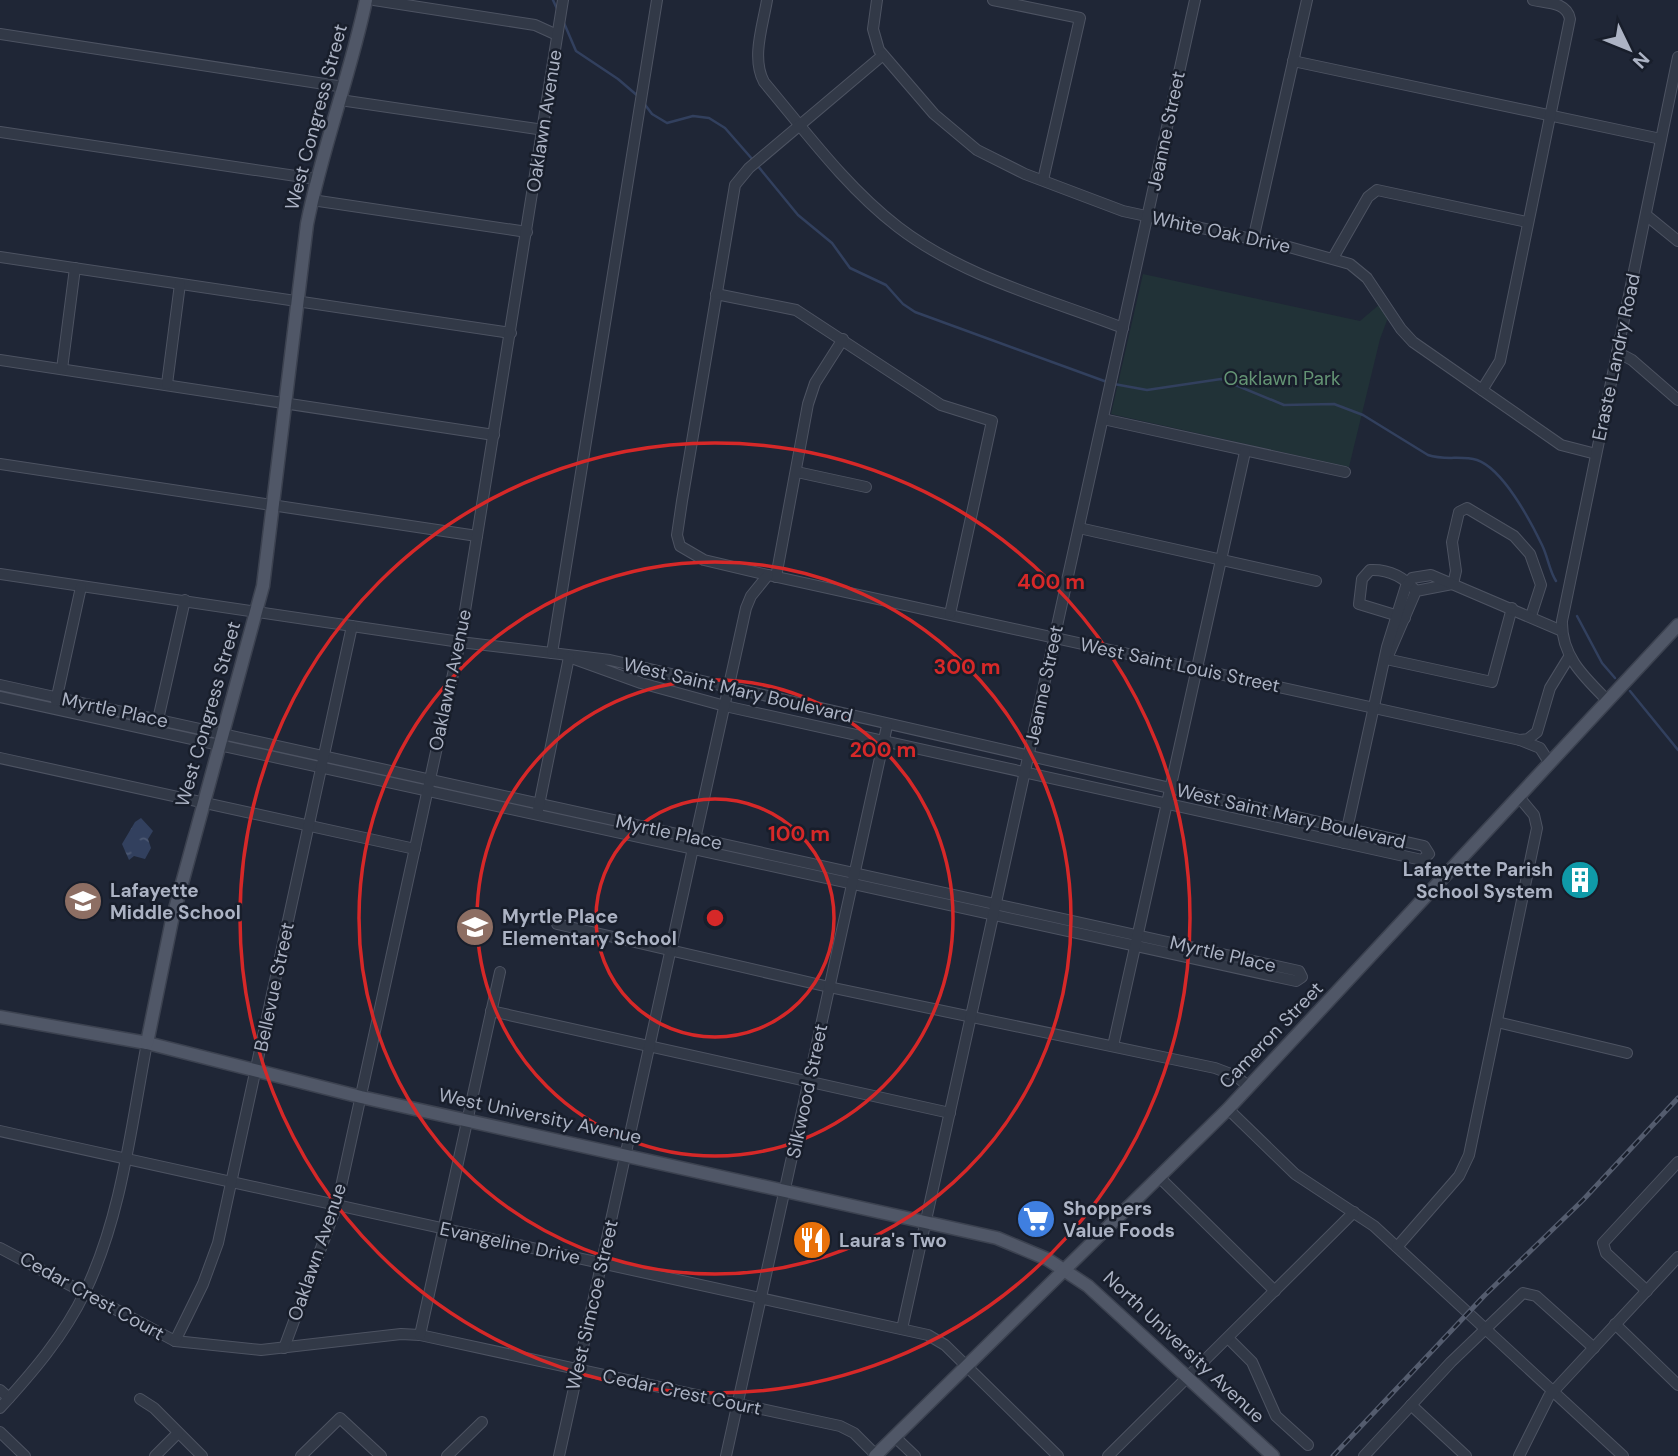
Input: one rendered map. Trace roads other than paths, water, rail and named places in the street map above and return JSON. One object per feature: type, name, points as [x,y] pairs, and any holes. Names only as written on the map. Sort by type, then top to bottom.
[{"type":"main road","name":"West Congress Street","points":[[147,1043],[172,920],[219,739],[257,611],[267,564],[312,200],[366,0]]},
{"type":"main road","name":"Cameron Street","points":[[876,1456],[1066,1270],[1157,1176],[1228,1109],[1606,699],[1678,625]]},
{"type":"main road","name":"West University Avenue","points":[[0,1017],[147,1043],[361,1097],[926,1221],[1008,1242],[1066,1270]]},
{"type":"main road","name":"North University Avenue","points":[[1066,1270],[1107,1302],[1273,1456]]},
{"type":"street","points":[[374,0],[535,25],[558,35]]},
{"type":"street","name":"Oaklawn Avenue","points":[[284,1348],[337,1205],[460,642],[563,0]]},
{"type":"street","points":[[552,653],[657,0]]},
{"type":"street","points":[[767,0],[759,51],[760,75],[858,192],[884,216],[926,246],[981,274],[1123,328]]},
{"type":"street","name":"White Oak Drive","points":[[877,0],[873,37],[883,55],[934,114],[965,141],[997,161],[1123,211],[1350,264],[1367,278],[1407,336],[1561,445],[1596,454]]},
{"type":"street","points":[[993,0],[1080,18],[1043,180]]},
{"type":"street","name":"Jeanne Street","points":[[902,1329],[1195,0]]},
{"type":"street","points":[[1253,240],[1307,0]]},
{"type":"street","points":[[1482,390],[1500,361],[1569,16],[1563,7],[1533,0]]},
{"type":"street","points":[[0,34],[544,130]]},
{"type":"street","points":[[883,55],[749,168],[737,182],[716,294],[796,310],[941,405],[992,421],[950,614]]},
{"type":"street","name":"Eraste Landry Road","points":[[1606,699],[1569,657],[1562,631],[1617,352],[1676,79],[1678,57]]},
{"type":"street","points":[[1293,61],[1661,139]]},
{"type":"street","points":[[0,132],[316,179]]},
{"type":"street","points":[[1333,258],[1368,197],[1377,190],[1527,222]]},
{"type":"street","points":[[312,200],[527,232]]},
{"type":"street","points":[[1646,215],[1678,241]]},
{"type":"street","points":[[0,257],[511,333]]},
{"type":"street","points":[[62,369],[75,268]]},
{"type":"street","points":[[167,384],[180,284]]},
{"type":"street","name":"West Saint Louis Street","points":[[716,294],[677,529],[681,546],[704,560],[1520,740]]},
{"type":"street","points":[[772,576],[812,390],[843,339]]},
{"type":"street","points":[[1617,352],[1632,360],[1678,400]]},
{"type":"street","points":[[0,360],[494,435]]},
{"type":"street","points":[[1103,419],[1345,472]]},
{"type":"street","points":[[1113,1046],[1245,452]]},
{"type":"street","points":[[0,464],[477,536]]},
{"type":"street","points":[[796,472],[866,487]]},
{"type":"street","points":[[1453,584],[1456,571],[1452,542],[1459,512],[1467,508],[1514,536],[1531,554],[1541,585],[1531,616]]},
{"type":"street","points":[[1079,528],[1316,581]]},
{"type":"street","points":[[1401,617],[1359,604],[1362,579],[1370,570],[1378,570],[1399,575],[1416,591]]},
{"type":"street","name":"West Saint Mary Boulevard","points":[[0,574],[460,642],[622,663],[887,726],[1347,827],[1424,846],[1429,855],[1422,860],[725,706],[640,683],[569,657]]},
{"type":"street","points":[[1344,843],[1373,708],[1401,617],[1408,582],[1415,576],[1424,575],[1453,584],[1562,631]]},
{"type":"street","name":"West Simcoe Street","points":[[559,1456],[746,608],[751,596],[772,576]]},
{"type":"street","points":[[1401,617],[1416,591],[1453,584]]},
{"type":"street","points":[[56,703],[81,587]]},
{"type":"street","points":[[156,731],[185,600]]},
{"type":"street","points":[[1386,659],[1492,682],[1512,608]]},
{"type":"street","name":"Bellevue Street","points":[[175,1341],[211,1264],[352,626]]},
{"type":"street","points":[[537,816],[569,657]]},
{"type":"street","points":[[1520,740],[1528,739],[1537,732],[1550,688],[1569,657]]},
{"type":"street","name":"Myrtle Place","points":[[0,685],[156,731],[219,739],[428,785],[540,804],[696,837],[854,879],[993,915],[1296,981],[1302,977],[1299,971],[996,903],[854,879],[693,849],[537,816],[428,785]]},
{"type":"street","name":"Myrtle Place","points":[[0,697],[158,719],[219,739]]},
{"type":"street","name":"Silkwood Street","points":[[726,1456],[887,726]]},
{"type":"street","points":[[1520,740],[1540,748],[1549,762]]},
{"type":"street","points":[[0,758],[415,849]]},
{"type":"street","points":[[1397,1247],[1459,1176],[1466,1163],[1537,828],[1534,816],[1518,796]]},
{"type":"street","points":[[557,924],[830,987],[1215,1068],[1236,1076],[1248,1087]]},
{"type":"street","points":[[420,1335],[499,972]]},
{"type":"street","points":[[491,1012],[950,1113]]},
{"type":"street","points":[[1497,1022],[1627,1053]]},
{"type":"street","name":"West Congress Street","points":[[0,1408],[57,1339],[85,1292],[107,1236],[147,1043]]},
{"type":"street","points":[[1228,1109],[1295,1174],[1354,1212],[1397,1247],[1623,1456]]},
{"type":"street","name":"Evangeline Drive","points":[[0,1131],[761,1297],[937,1339],[1058,1456]]},
{"type":"street","points":[[1647,1291],[1603,1247],[1607,1236],[1678,1162]]},
{"type":"street","points":[[1157,1176],[1275,1290]]},
{"type":"street","points":[[1108,1456],[1354,1212]]},
{"type":"street","name":"Cedar Crest Court","points":[[0,1248],[175,1341],[234,1349],[284,1348],[401,1334],[420,1335],[848,1428],[876,1456]]},
{"type":"street","points":[[1519,1456],[1539,1411],[1552,1392],[1678,1258]]},
{"type":"street","points":[[1364,1456],[1517,1296],[1530,1293],[1594,1348]]},
{"type":"street","points":[[1615,1324],[1678,1385]]},
{"type":"street","points":[[1228,1338],[1252,1362],[1276,1416],[1308,1445]]},
{"type":"street","points":[[0,1390],[9,1398]]},
{"type":"street","points":[[140,1399],[154,1408],[202,1456]]},
{"type":"street","points":[[1411,1405],[1466,1456]]},
{"type":"street","points":[[301,1456],[340,1418],[381,1456]]},
{"type":"street","points":[[447,1456],[482,1422]]},
{"type":"street","points":[[0,1432],[25,1456]]},
{"type":"street","points":[[155,1456],[178,1433]]},
{"type":"street","points":[[895,1437],[915,1456]]},
{"type":"water","points":[[141,818],[153,831],[148,839],[151,848],[145,859],[134,856],[129,860],[122,844],[135,822]]},
{"type":"waterway","points":[[553,0],[558,11]]},
{"type":"waterway","points":[[564,23],[576,51],[618,79],[639,97]]},
{"type":"waterway","points":[[643,102],[652,114],[667,123],[693,116],[709,118],[725,128],[753,160]]},
{"type":"waterway","points":[[757,165],[798,215],[832,243],[850,268],[886,285],[903,304],[915,312],[1107,382]]},
{"type":"waterway","points":[[1114,384],[1147,390],[1221,379],[1284,405],[1334,404],[1363,415],[1428,455],[1477,460],[1487,465],[1515,496],[1542,545],[1556,581]]},
{"type":"waterway","points":[[1577,616],[1602,663],[1615,678]]},
{"type":"waterway","points":[[1630,691],[1678,750]]},
{"type":"railway","points":[[1333,1456],[1484,1296],[1583,1200],[1678,1098]]},
{"type":"place","name":"Lafayette Parish School System","points":[[1580,880]]},
{"type":"place","name":"Lafayette Middle School","points":[[83,901]]},
{"type":"place","name":"Myrtle Place Elementary School","points":[[475,927]]},
{"type":"place","name":"Shoppers Value Foods","points":[[1036,1219]]},
{"type":"place","name":"Laura's Two","points":[[812,1240]]},
{"type":"park label","name":"Oaklawn Park","points":[[1282,378]]}]
